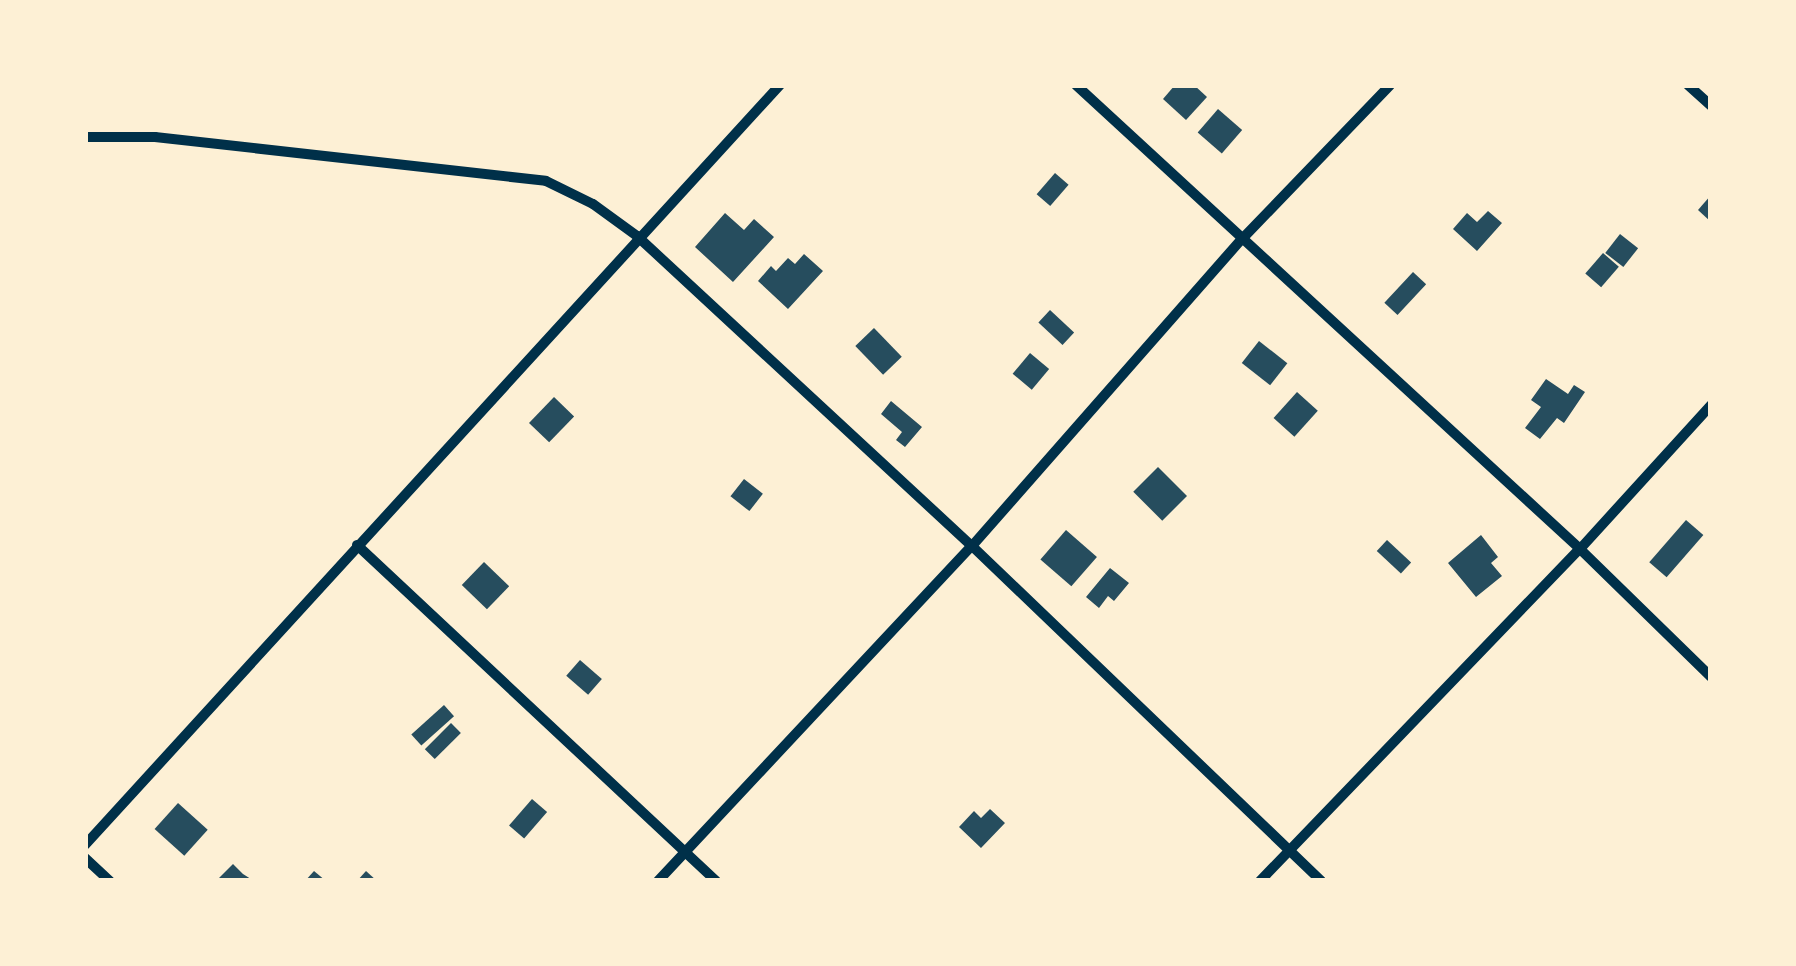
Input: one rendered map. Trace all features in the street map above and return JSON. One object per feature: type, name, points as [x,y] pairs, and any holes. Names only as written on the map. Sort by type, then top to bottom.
[{"type":"street","points":[[85,845],[637,236],[780,85]]},
{"type":"street","points":[[1076,85],[1580,549],[1711,677]]},
{"type":"street","points":[[658,881],[972,546],[1243,238],[1390,85]]},
{"type":"street","points":[[1688,85],[1711,106]]},
{"type":"street","points":[[85,138],[155,137],[546,182],[592,204],[637,236],[972,546],[1321,881]]},
{"type":"street","points":[[1260,881],[1580,549],[1711,404]]},
{"type":"street","points":[[356,545],[716,881]]},
{"type":"street","points":[[85,858],[110,881]]},
{"type":"building","points":[[1175,85],[1194,85],[1207,97],[1186,120],[1163,99]]},
{"type":"building","points":[[1218,109],[1242,130],[1222,153],[1198,132]]},
{"type":"building","points":[[1055,173],[1069,185],[1050,206],[1037,194]]},
{"type":"building","points":[[1711,195],[1711,222],[1698,210]]},
{"type":"building","points":[[1488,211],[1502,223],[1477,251],[1453,229],[1467,213],[1477,222]]},
{"type":"building","points":[[725,213],[744,230],[754,219],[774,237],[733,282],[695,247]]},
{"type":"building","points":[[1620,234],[1638,248],[1623,267],[1605,253]]},
{"type":"building","points":[[1603,253],[1619,267],[1601,287],[1585,273]]},
{"type":"building","points":[[804,254],[823,271],[788,309],[758,281],[771,266],[776,271],[788,258],[795,264]]},
{"type":"building","points":[[1413,272],[1426,284],[1398,315],[1384,303]]},
{"type":"building","points":[[1050,310],[1074,333],[1063,345],[1038,322]]},
{"type":"building","points":[[874,328],[902,357],[883,375],[855,346]]},
{"type":"building","points":[[1259,341],[1287,363],[1270,385],[1242,363]]},
{"type":"building","points":[[1030,353],[1049,369],[1032,390],[1013,374]]},
{"type":"building","points":[[1546,379],[1568,394],[1574,385],[1585,392],[1564,423],[1557,418],[1540,439],[1525,428],[1541,407],[1531,400]]},
{"type":"building","points":[[1297,392],[1318,411],[1294,437],[1274,418]]},
{"type":"building","points":[[554,397],[574,416],[549,442],[529,423]]},
{"type":"building","points":[[891,401],[922,427],[905,447],[896,440],[902,432],[881,414]]},
{"type":"building","points":[[1158,467],[1187,496],[1162,521],[1133,492]]},
{"type":"building","points":[[744,479],[763,494],[749,511],[730,496]]},
{"type":"building","points":[[1686,520],[1703,535],[1667,577],[1649,562]]},
{"type":"building","points":[[1066,530],[1097,557],[1071,586],[1040,559]]},
{"type":"building","points":[[1481,535],[1498,557],[1491,563],[1502,576],[1476,597],[1448,563]]},
{"type":"building","points":[[1387,540],[1411,563],[1401,573],[1377,551]]},
{"type":"building","points":[[484,562],[509,586],[487,609],[462,585]]},
{"type":"building","points":[[1110,568],[1129,583],[1114,601],[1108,596],[1099,608],[1086,597]]},
{"type":"building","points":[[580,660],[602,679],[588,695],[566,676]]},
{"type":"building","points":[[444,705],[454,716],[421,746],[411,734]]},
{"type":"building","points":[[451,723],[461,733],[435,759],[425,749]]},
{"type":"building","points":[[532,799],[547,812],[524,839],[509,825]]},
{"type":"building","points":[[178,803],[208,830],[184,856],[155,829]]},
{"type":"building","points":[[990,809],[1005,823],[981,848],[959,827],[974,811],[981,818]]},
{"type":"building","points":[[233,864],[243,874],[254,881],[216,881]]},
{"type":"building","points":[[314,871],[326,881],[305,881]]},
{"type":"building","points":[[366,871],[377,881],[357,881]]}]
